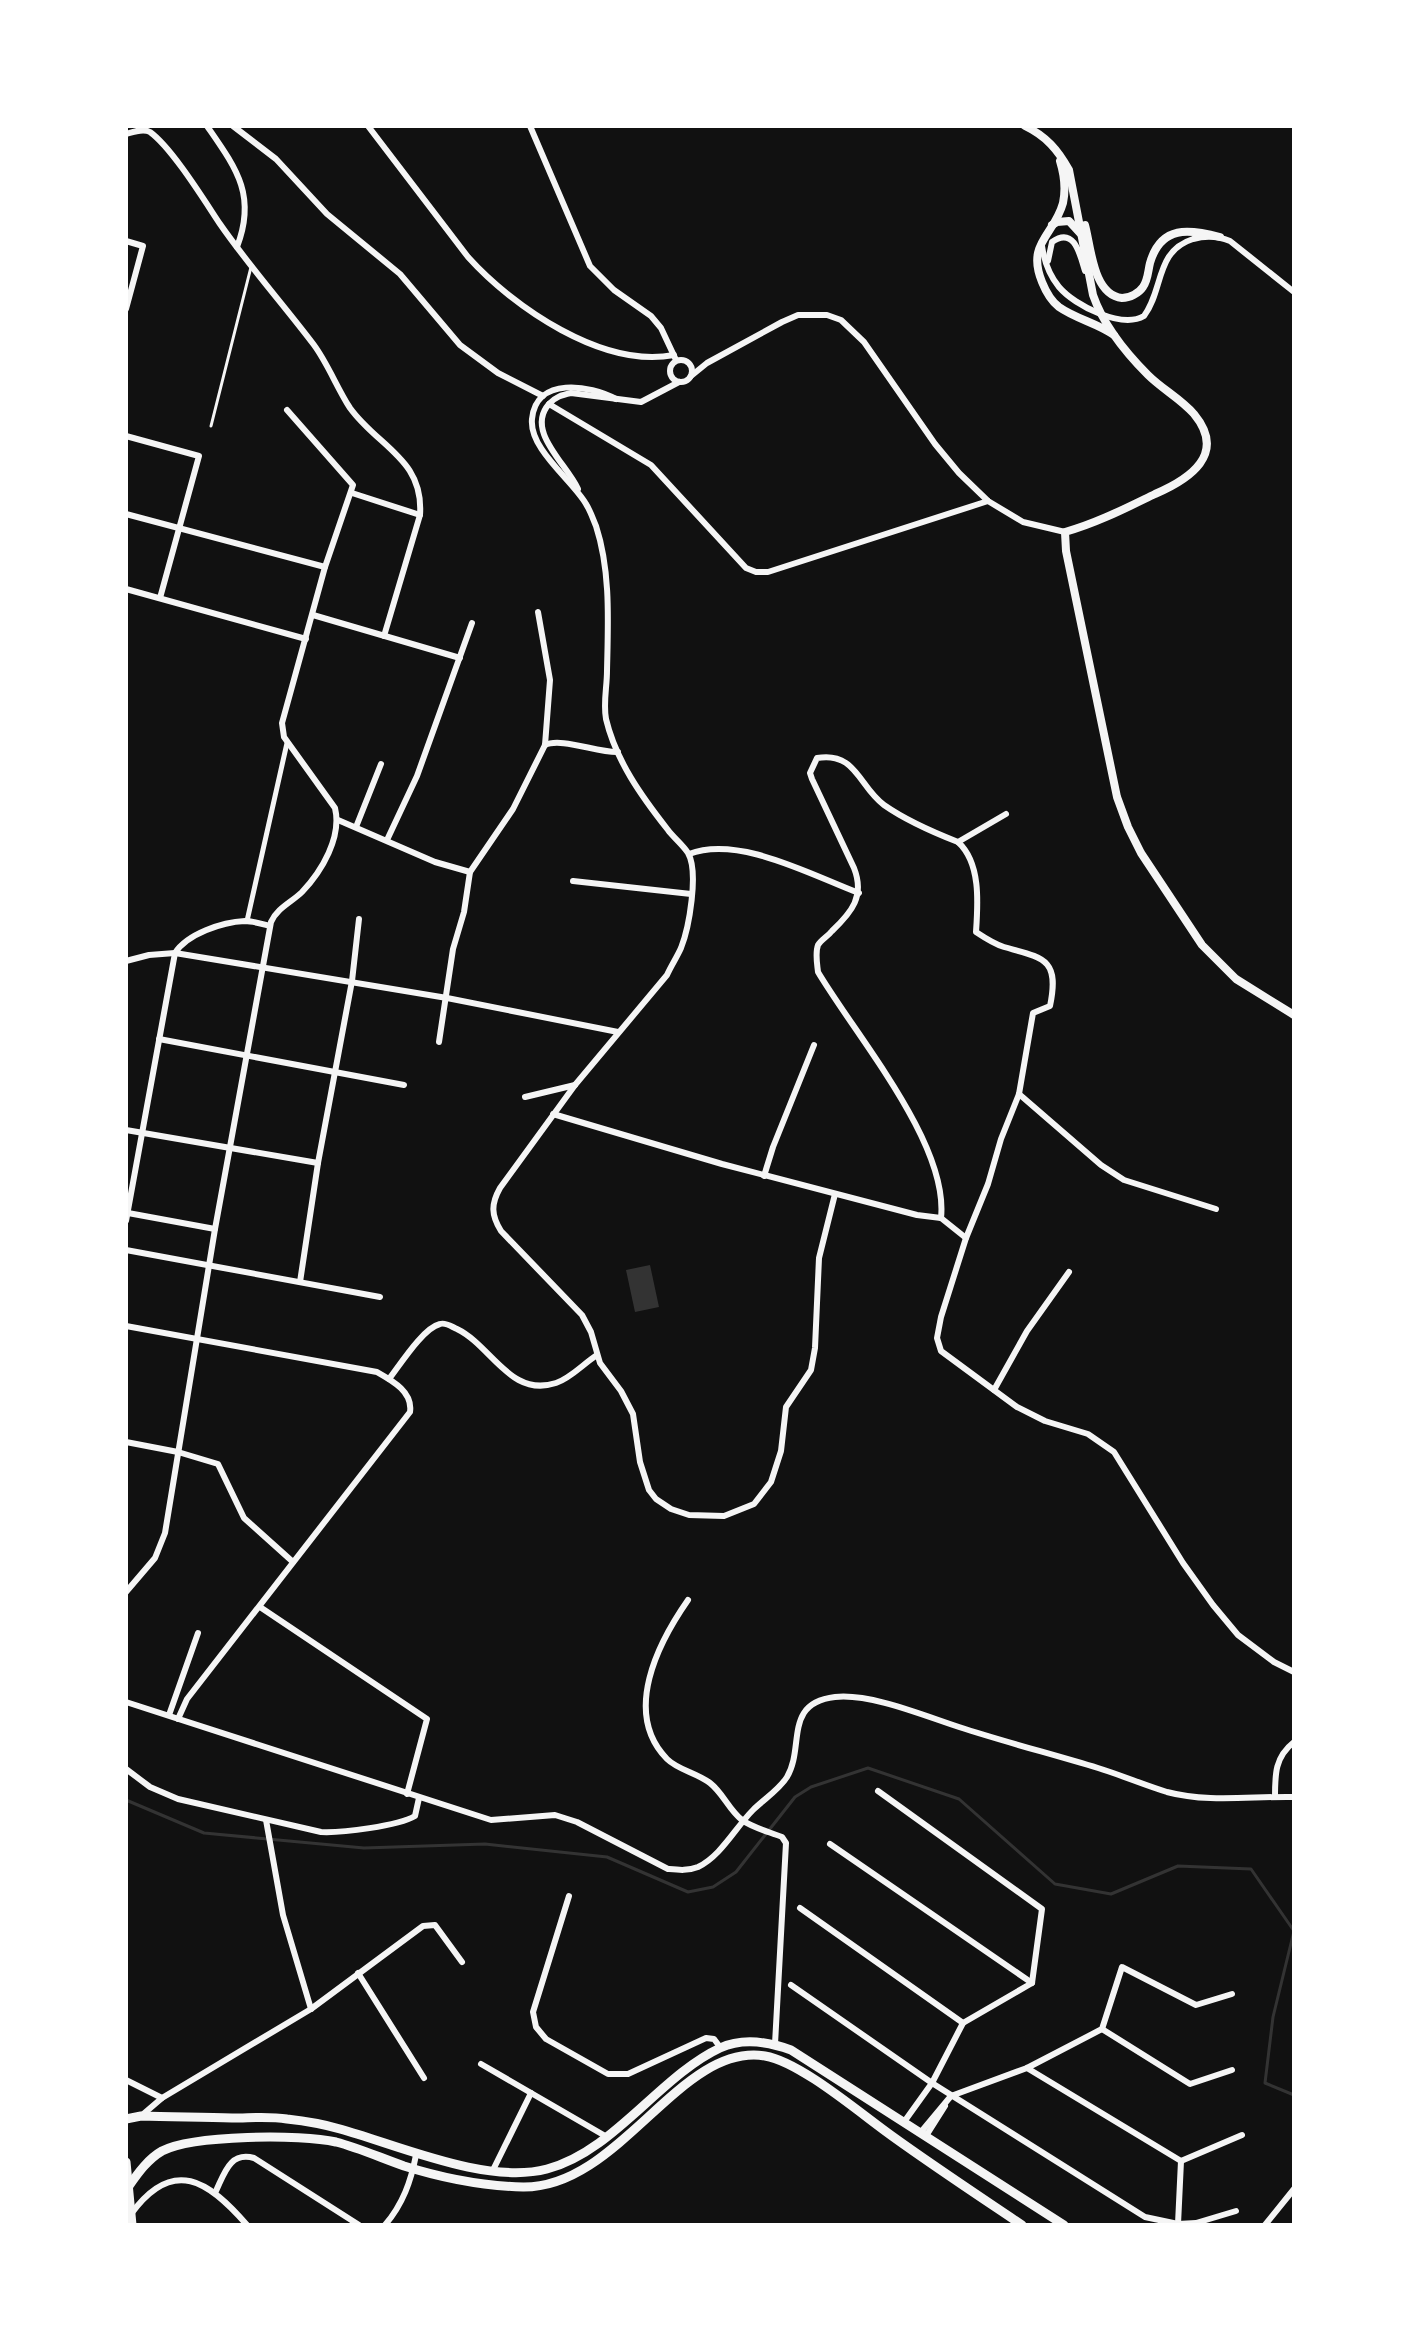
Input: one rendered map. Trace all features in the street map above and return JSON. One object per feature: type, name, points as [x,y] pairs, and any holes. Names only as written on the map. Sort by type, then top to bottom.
[{"type":"main road","points":[[126,2119],[141,2116],[283,2118],[337,2128],[416,2155],[493,2170],[547,2169],[575,2157],[607,2137],[681,2073],[720,2047],[754,2042],[775,2044],[791,2050],[1064,2225]]},
{"type":"main road","points":[[129,2186],[141,2169],[163,2151],[178,2146],[226,2140],[304,2138],[332,2141],[414,2168],[484,2183],[528,2187],[546,2185],[580,2171],[601,2157],[696,2075],[737,2057],[768,2056],[784,2062],[834,2093],[912,2151],[1022,2225]]},
{"type":"main road","points":[[126,2162],[132,2220]]},
{"type":"street","points":[[207,126],[230,159],[241,183],[246,224],[237,247]]},
{"type":"street","points":[[233,126],[276,159],[327,214],[400,274],[460,345],[498,373],[543,396]]},
{"type":"street","points":[[368,126],[468,257],[484,275],[511,296],[574,337],[599,346],[646,357],[707,363]]},
{"type":"street","points":[[530,126],[590,266],[614,290],[651,316],[661,328],[675,358]]},
{"type":"street","points":[[1025,126],[1053,145],[1069,170],[1101,284],[1112,295],[1128,297],[1143,287],[1154,253],[1170,235],[1188,230],[1220,237],[1243,249],[1294,292]]},
{"type":"street","points":[[126,134],[143,130],[149,132],[169,153],[316,348],[351,410],[405,463],[416,480],[421,496],[420,515],[384,636]]},
{"type":"street","points":[[1053,145],[1061,163],[1063,201],[1041,241],[1036,255],[1037,264],[1047,294],[1062,309],[1117,337]]},
{"type":"street","points":[[1075,188],[1092,290]]},
{"type":"street","points":[[1051,225],[1069,221],[1082,236]]},
{"type":"street","points":[[581,496],[572,476],[543,434],[541,418],[549,404],[561,395],[571,393],[641,402],[661,394],[707,363],[798,315],[827,315],[841,320],[864,342],[935,444],[959,473],[988,501],[1023,522],[1065,532],[1169,488],[1198,468],[1207,452],[1207,440],[1193,413],[1149,376],[1117,337],[1099,309],[1075,242],[1063,237],[1052,242],[1048,250],[1048,266]]},
{"type":"street","points":[[1041,241],[1048,266],[1059,287],[1074,301],[1120,321],[1131,321],[1144,316],[1154,296],[1160,271],[1173,251],[1192,240],[1220,237]]},
{"type":"street","points":[[126,241],[143,246],[126,309]]},
{"type":"street","points":[[661,394],[671,377],[670,368],[675,358]]},
{"type":"street","points":[[689,362],[693,371],[691,376]]},
{"type":"street","points":[[671,377],[679,382]]},
{"type":"street","points":[[616,399],[599,392],[561,387],[543,396],[531,422],[536,439],[588,506],[596,528],[605,568],[609,615],[606,718],[618,752],[647,803],[689,854],[690,915],[681,949],[667,975],[553,1114],[500,1188],[492,1210],[501,1231],[582,1315],[604,1370],[628,1402],[636,1427],[644,1479],[656,1499],[671,1509],[707,1518],[741,1511],[762,1497],[777,1466],[786,1407],[811,1370],[815,1348],[819,1258],[835,1194]]},
{"type":"street","points":[[549,404],[651,465],[746,568],[756,572],[768,572],[988,501]]},
{"type":"street","points":[[126,1592],[155,1558],[162,1544],[270,926],[278,911],[303,891],[313,878],[327,855],[338,820],[335,808],[287,743],[282,723],[325,567],[352,493],[351,481],[287,410]]},
{"type":"street","points":[[126,436],[199,456],[160,598]]},
{"type":"street","points":[[352,493],[420,515]]},
{"type":"street","points":[[126,514],[325,567]]},
{"type":"street","points":[[1065,532],[1066,551],[1108,756],[1117,797],[1128,827],[1141,853],[1216,961],[1236,979],[1294,1015]]},
{"type":"street","points":[[126,589],[306,639]]},
{"type":"street","points":[[439,1042],[453,949],[464,912],[470,872],[506,820],[545,745],[550,680],[538,612]]},
{"type":"street","points":[[313,615],[460,658]]},
{"type":"street","points":[[387,840],[417,776],[472,623]]},
{"type":"street","points":[[545,745],[554,741],[606,753],[618,752]]},
{"type":"street","points":[[247,921],[287,743]]},
{"type":"street","points":[[941,1218],[940,1183],[925,1141],[818,972],[818,944],[847,915],[859,893],[859,881],[812,779],[810,773],[817,758],[830,755],[848,764],[884,805],[958,842],[966,850],[975,871],[976,932],[995,944],[1041,957],[1051,971],[1050,1006],[1033,1013],[1019,1094],[966,1238],[941,1317],[937,1338],[941,1351],[1017,1407],[1045,1421],[1088,1434],[1114,1452],[1213,1605],[1238,1635],[1274,1662],[1294,1672]]},
{"type":"street","points":[[356,827],[381,764]]},
{"type":"street","points":[[958,842],[1006,814]]},
{"type":"street","points":[[338,820],[435,862],[470,872]]},
{"type":"street","points":[[689,854],[702,849],[737,849],[859,893]]},
{"type":"street","points":[[573,881],[691,894]]},
{"type":"street","points":[[300,1282],[318,1163],[352,981],[359,919]]},
{"type":"street","points":[[126,1221],[175,953],[187,940],[225,925],[247,921],[270,926]]},
{"type":"street","points":[[126,961],[175,953],[352,981],[618,1032]]},
{"type":"street","points":[[159,1039],[404,1085]]},
{"type":"street","points":[[764,1176],[814,1045]]},
{"type":"street","points":[[525,1097],[575,1085]]},
{"type":"street","points":[[1019,1094],[1101,1165],[1124,1180],[1216,1209]]},
{"type":"street","points":[[553,1114],[764,1176],[917,1215],[941,1218],[966,1238]]},
{"type":"street","points":[[126,1130],[318,1163]]},
{"type":"street","points":[[128,1213],[215,1229]]},
{"type":"street","points":[[126,1250],[380,1297]]},
{"type":"street","points":[[994,1390],[1027,1331],[1069,1272]]},
{"type":"street","points":[[389,1379],[421,1339],[440,1324],[473,1338],[501,1369],[520,1381],[554,1384],[597,1355]]},
{"type":"street","points":[[126,1326],[363,1369],[389,1379],[408,1395],[411,1404],[410,1412],[187,1699],[178,1719]]},
{"type":"street","points":[[126,1442],[218,1464],[244,1518],[293,1562]]},
{"type":"street","points":[[688,1600],[662,1639],[651,1670],[647,1710],[651,1733],[668,1761],[708,1782],[746,1822],[782,1837],[787,1851],[775,2044]]},
{"type":"street","points":[[260,1607],[427,1719],[407,1794]]},
{"type":"street","points":[[169,1715],[198,1633]]},
{"type":"street","points":[[176,1696],[181,1700],[187,1699]]},
{"type":"street","points":[[126,1702],[491,1820],[555,1815],[577,1822],[668,1869],[684,1871],[712,1857],[788,1776],[801,1717],[822,1700],[847,1697],[896,1707],[1169,1792],[1195,1797],[1294,1797]]},
{"type":"street","points":[[1275,1797],[1278,1761],[1294,1742]]},
{"type":"street","points":[[127,1769],[150,1787],[178,1799],[306,1830],[337,1832],[411,1818],[415,1816],[419,1798]]},
{"type":"street","points":[[878,1791],[1042,1909],[1032,1983]]},
{"type":"street","points":[[266,1820],[283,1915],[311,2009]]},
{"type":"street","points":[[830,1844],[1032,1983]]},
{"type":"street","points":[[569,1896],[533,2012],[536,2027],[546,2039],[608,2074],[628,2074],[706,2038],[714,2039],[720,2047]]},
{"type":"street","points":[[800,1908],[963,2023]]},
{"type":"street","points":[[141,2116],[162,2098],[311,2009],[429,1924],[435,1925],[462,1962]]},
{"type":"street","points":[[923,2134],[951,2096],[1027,2068],[1102,2029],[1122,1967],[1196,2005],[1232,1994]]},
{"type":"street","points":[[358,1973],[424,2078]]},
{"type":"street","points":[[904,2122],[932,2083],[963,2023],[1032,1983]]},
{"type":"street","points":[[791,1985],[951,2096],[1145,2217],[1178,2224],[1196,2223],[1236,2211]]},
{"type":"street","points":[[1102,2029],[1190,2084],[1232,2070]]},
{"type":"street","points":[[481,2064],[607,2137]]},
{"type":"street","points":[[1027,2068],[1181,2161]]},
{"type":"street","points":[[126,2080],[162,2098]]},
{"type":"street","points":[[493,2170],[531,2093]]},
{"type":"street","points":[[1181,2161],[1242,2135]]},
{"type":"street","points":[[385,2225],[403,2200],[416,2155]]},
{"type":"street","points":[[215,2193],[229,2164],[239,2156],[254,2158],[359,2225]]},
{"type":"street","points":[[1178,2224],[1181,2161]]},
{"type":"street","points":[[132,2220],[147,2195],[171,2181],[186,2179],[199,2182],[215,2193],[247,2225]]},
{"type":"street","points":[[1265,2225],[1294,2189]]},
{"type":"lane","points":[[211,426],[252,265]]},
{"type":"shaded area","points":[[650,1265],[659,1307],[635,1312],[626,1270]]},
{"type":"waterway","points":[[126,1800],[204,1833],[364,1848],[485,1844],[607,1857],[688,1892],[713,1887],[736,1872],[795,1797],[811,1787],[868,1768],[959,1799],[1055,1884],[1111,1894],[1178,1866],[1251,1869],[1294,1931],[1273,2017],[1265,2083],[1294,2095]]}]
